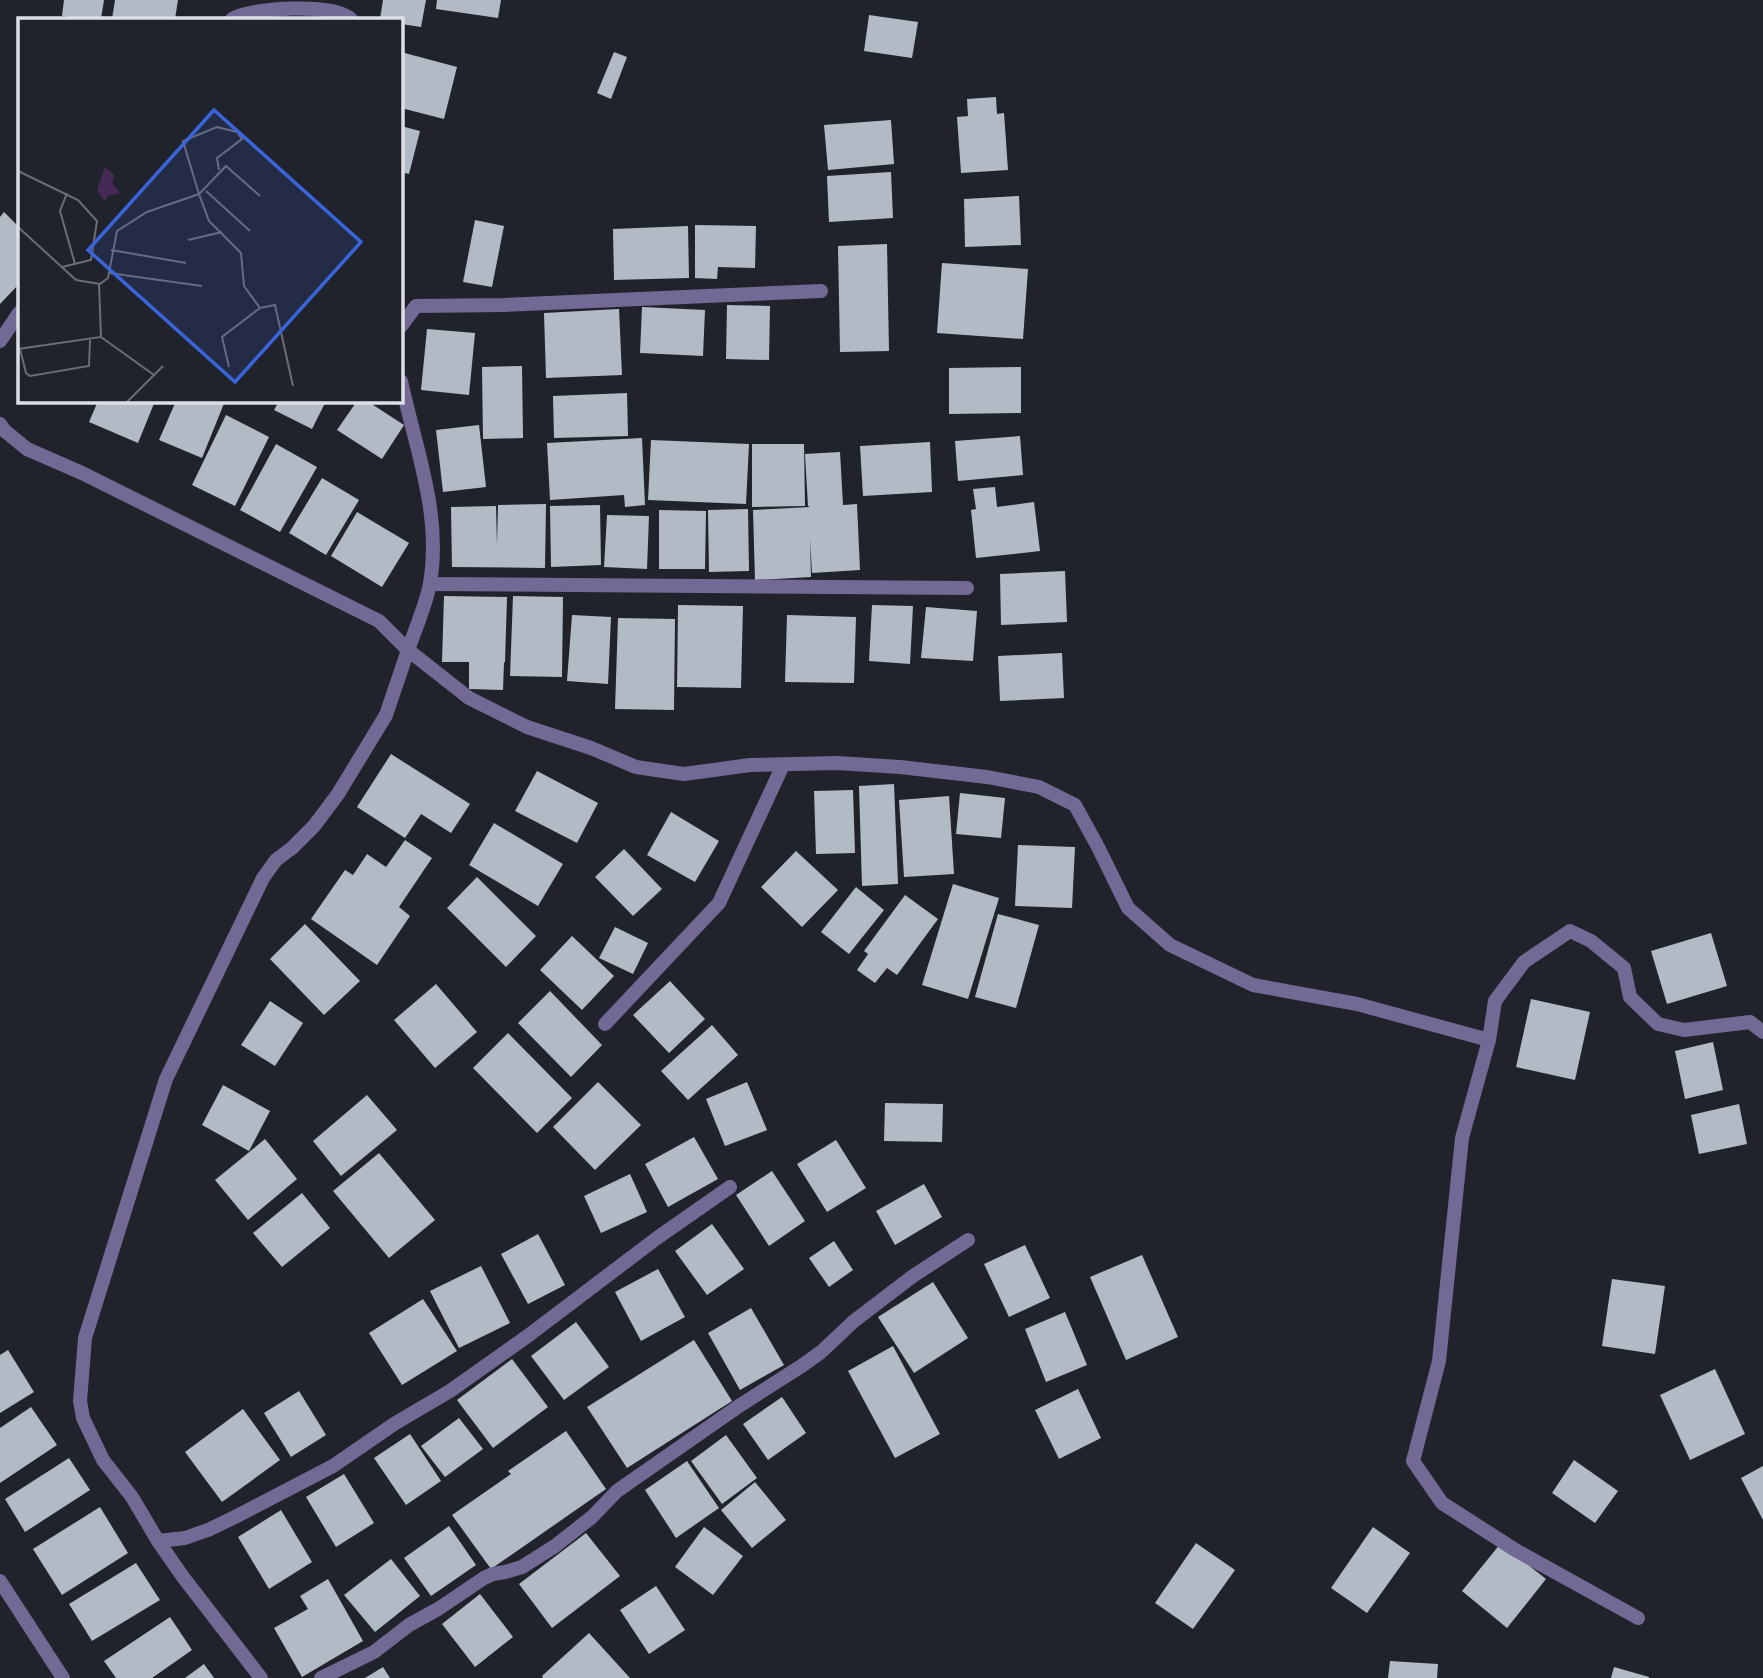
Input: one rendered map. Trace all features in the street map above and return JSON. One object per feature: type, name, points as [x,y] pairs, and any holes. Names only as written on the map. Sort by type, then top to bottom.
[{"type":"street","points":[[234,18],[284,8],[325,10],[350,18]]},
{"type":"street","points":[[402,325],[416,306],[503,305],[821,291]]},
{"type":"street","points":[[0,341],[18,314]]},
{"type":"street","points":[[261,1678],[183,1577],[132,1497],[103,1460],[83,1418],[80,1401],[85,1338],[166,1079],[263,878],[276,860],[314,826],[338,794],[386,715],[430,584],[433,527],[402,385]]},
{"type":"street","points":[[0,424],[27,449],[82,473],[379,621],[408,650],[469,698],[527,727],[636,766],[684,774],[750,765],[837,763],[900,766],[987,777],[1040,788],[1075,805],[1128,908],[1170,945],[1253,985],[1357,1004],[1489,1040]]},
{"type":"street","points":[[430,584],[967,588]]},
{"type":"street","points":[[606,1024],[719,903],[783,765]]},
{"type":"street","points":[[1638,1618],[1517,1551],[1442,1503],[1413,1461],[1439,1361],[1462,1138],[1489,1040],[1495,1001],[1524,962],[1570,931],[1591,941],[1624,968],[1630,997],[1658,1024],[1684,1030],[1750,1023],[1763,1032]]},
{"type":"street","points":[[158,1541],[185,1538],[208,1530],[333,1466],[394,1424],[450,1391],[730,1187]]},
{"type":"street","points":[[321,1678],[374,1652],[409,1625],[484,1578],[522,1567],[546,1552],[592,1517],[617,1491],[803,1365],[854,1321],[913,1276],[968,1240]]},
{"type":"street","points":[[0,1581],[63,1678]]},
{"type":"building","points":[[64,0],[104,0],[101,18],[62,16]]},
{"type":"building","points":[[115,0],[178,0],[175,18],[112,18]]},
{"type":"building","points":[[383,0],[426,0],[421,27],[402,24],[402,18],[380,18]]},
{"type":"building","points":[[437,0],[501,0],[498,18],[436,9]]},
{"type":"building","points":[[869,15],[918,22],[912,58],[864,51]]},
{"type":"building","points":[[402,52],[457,67],[444,119],[402,108]]},
{"type":"building","points":[[614,52],[627,57],[611,99],[597,93]]},
{"type":"building","points":[[996,97],[997,114],[1004,113],[1008,170],[961,173],[957,117],[968,116],[967,99]]},
{"type":"building","points":[[891,120],[894,164],[828,170],[824,125]]},
{"type":"building","points":[[402,126],[420,131],[409,174],[402,172]]},
{"type":"building","points":[[891,172],[893,218],[829,222],[827,176]]},
{"type":"building","points":[[1019,196],[1021,245],[965,247],[964,199]]},
{"type":"building","points":[[4,212],[18,226],[18,285],[0,304],[0,217]]},
{"type":"building","points":[[475,220],[504,226],[492,287],[463,282]]},
{"type":"building","points":[[695,225],[756,226],[755,268],[718,267],[717,279],[695,278]]},
{"type":"building","points":[[688,226],[689,278],[614,280],[613,229]]},
{"type":"building","points":[[887,244],[889,351],[840,352],[838,246]]},
{"type":"building","points":[[942,263],[1028,269],[1023,339],[937,333]]},
{"type":"building","points":[[727,305],[770,306],[769,360],[726,359]]},
{"type":"building","points":[[642,307],[705,310],[703,356],[640,353]]},
{"type":"building","points":[[619,309],[622,375],[546,378],[544,313]]},
{"type":"building","points":[[427,329],[475,333],[469,395],[421,390]]},
{"type":"building","points":[[522,366],[523,438],[483,439],[482,367]]},
{"type":"building","points":[[1021,367],[1021,413],[949,414],[949,368]]},
{"type":"building","points":[[627,393],[628,436],[554,438],[553,396]]},
{"type":"building","points":[[98,402],[155,402],[138,443],[89,422]]},
{"type":"building","points":[[176,402],[225,402],[202,458],[159,440]]},
{"type":"building","points":[[278,402],[326,402],[312,429],[274,410]]},
{"type":"building","points":[[356,402],[369,402],[404,425],[382,459],[337,430]]},
{"type":"building","points":[[226,415],[269,437],[235,506],[192,485]]},
{"type":"building","points":[[479,425],[486,487],[443,492],[436,430]]},
{"type":"building","points":[[1020,436],[1023,475],[958,481],[955,441]]},
{"type":"building","points":[[642,438],[645,505],[625,507],[624,495],[550,500],[547,443]]},
{"type":"building","points":[[651,440],[749,444],[746,504],[648,500]]},
{"type":"building","points":[[930,442],[932,492],[863,496],[860,446]]},
{"type":"building","points":[[276,444],[317,467],[280,532],[240,510]]},
{"type":"building","points":[[752,444],[804,444],[805,506],[752,507]]},
{"type":"building","points":[[840,452],[843,505],[857,504],[860,570],[812,573],[810,538],[811,577],[755,580],[753,510],[810,507],[805,454]]},
{"type":"building","points":[[322,478],[359,500],[326,555],[289,533]]},
{"type":"building","points":[[995,487],[997,507],[1034,502],[1040,551],[976,558],[971,510],[976,509],[973,489]]},
{"type":"building","points":[[546,504],[545,568],[452,567],[451,507],[496,506],[497,545],[498,505]]},
{"type":"building","points":[[600,505],[601,565],[551,567],[550,506]]},
{"type":"building","points":[[748,509],[749,571],[709,572],[708,510]]},
{"type":"building","points":[[659,510],[706,511],[705,569],[659,569]]},
{"type":"building","points":[[357,512],[409,543],[382,587],[331,556]]},
{"type":"building","points":[[607,515],[649,516],[647,569],[604,567]]},
{"type":"building","points":[[1065,571],[1067,622],[1001,625],[1000,574]]},
{"type":"building","points":[[444,596],[507,597],[503,690],[469,689],[469,662],[442,662]]},
{"type":"building","points":[[513,596],[563,597],[562,677],[510,676]]},
{"type":"building","points":[[678,605],[743,606],[741,688],[677,687]]},
{"type":"building","points":[[872,605],[913,606],[910,664],[869,661]]},
{"type":"building","points":[[926,607],[977,611],[973,661],[921,658]]},
{"type":"building","points":[[572,615],[611,617],[608,684],[567,681]]},
{"type":"building","points":[[787,615],[856,617],[854,683],[785,682]]},
{"type":"building","points":[[618,618],[675,619],[674,710],[615,709]]},
{"type":"building","points":[[1062,653],[1064,698],[1000,701],[998,656]]},
{"type":"building","points":[[391,754],[470,804],[451,833],[421,814],[405,838],[357,807]]},
{"type":"building","points":[[537,771],[598,803],[577,843],[515,811]]},
{"type":"building","points":[[894,784],[898,884],[862,886],[859,786]]},
{"type":"building","points":[[853,790],[855,853],[816,854],[814,791]]},
{"type":"building","points":[[960,793],[1005,798],[1001,838],[956,834]]},
{"type":"building","points":[[949,796],[954,874],[904,877],[899,800]]},
{"type":"building","points":[[671,812],[719,841],[695,882],[647,855]]},
{"type":"building","points":[[494,823],[563,864],[538,906],[469,865]]},
{"type":"building","points":[[405,840],[432,858],[399,907],[410,916],[377,965],[311,919],[345,870],[353,875],[367,854],[386,867]]},
{"type":"building","points":[[1018,845],[1075,847],[1072,908],[1015,906]]},
{"type":"building","points":[[624,849],[662,889],[633,916],[595,877]]},
{"type":"building","points":[[796,851],[838,890],[802,927],[761,887]]},
{"type":"building","points":[[477,877],[536,936],[506,967],[447,908]]},
{"type":"building","points":[[953,884],[999,898],[968,999],[922,985]]},
{"type":"building","points":[[856,887],[884,910],[849,954],[821,932]]},
{"type":"building","points":[[905,895],[938,919],[897,975],[887,968],[875,983],[857,970],[868,954],[864,951]]},
{"type":"building","points":[[998,914],[1039,925],[1016,1008],[975,997]]},
{"type":"building","points":[[305,924],[360,981],[324,1015],[270,959]]},
{"type":"building","points":[[615,927],[648,943],[633,974],[599,958]]},
{"type":"building","points":[[1711,933],[1727,986],[1667,1004],[1651,951]]},
{"type":"building","points":[[572,936],[614,976],[582,1010],[540,970]]},
{"type":"building","points":[[670,981],[705,1019],[669,1053],[633,1015]]},
{"type":"building","points":[[436,984],[477,1032],[435,1068],[394,1020]]},
{"type":"building","points":[[550,991],[602,1045],[571,1077],[518,1023]]},
{"type":"building","points":[[1531,999],[1590,1012],[1575,1080],[1516,1067]]},
{"type":"building","points":[[270,1001],[303,1023],[275,1066],[241,1045]]},
{"type":"building","points":[[712,1025],[738,1055],[688,1100],[661,1071]]},
{"type":"building","points":[[508,1033],[572,1098],[537,1133],[473,1068]]},
{"type":"building","points":[[1713,1042],[1723,1090],[1685,1099],[1675,1051]]},
{"type":"building","points":[[598,1082],[641,1125],[595,1170],[553,1127]]},
{"type":"building","points":[[747,1082],[767,1130],[725,1146],[706,1099]]},
{"type":"building","points":[[223,1085],[270,1111],[249,1151],[202,1125]]},
{"type":"building","points":[[367,1095],[397,1130],[341,1176],[313,1141]]},
{"type":"building","points":[[885,1103],[943,1104],[942,1142],[884,1141]]},
{"type":"building","points":[[1739,1104],[1747,1144],[1699,1154],[1691,1115]]},
{"type":"building","points":[[694,1137],[718,1179],[668,1207],[645,1164]]},
{"type":"building","points":[[265,1139],[297,1179],[248,1220],[215,1180]]},
{"type":"building","points":[[836,1140],[866,1188],[827,1212],[797,1164]]},
{"type":"building","points":[[379,1153],[435,1220],[389,1258],[333,1191]]},
{"type":"building","points":[[772,1171],[805,1221],[769,1246],[736,1195]]},
{"type":"building","points":[[630,1174],[647,1212],[601,1233],[584,1196]]},
{"type":"building","points":[[924,1184],[942,1217],[895,1245],[876,1211]]},
{"type":"building","points":[[302,1193],[330,1228],[282,1267],[253,1233]]},
{"type":"building","points":[[712,1224],[744,1269],[707,1295],[675,1251]]},
{"type":"building","points":[[538,1234],[565,1285],[528,1304],[501,1254]]},
{"type":"building","points":[[834,1241],[853,1270],[829,1287],[809,1258]]},
{"type":"building","points":[[1025,1245],[1050,1298],[1009,1317],[984,1264]]},
{"type":"building","points":[[1142,1255],[1178,1337],[1126,1360],[1090,1277]]},
{"type":"building","points":[[481,1266],[510,1323],[459,1348],[430,1291]]},
{"type":"building","points":[[658,1269],[685,1317],[641,1341],[615,1292]]},
{"type":"building","points":[[1612,1279],[1665,1286],[1655,1354],[1602,1346]]},
{"type":"building","points":[[933,1282],[968,1338],[914,1373],[878,1317]]},
{"type":"building","points":[[423,1299],[457,1351],[402,1385],[369,1333]]},
{"type":"building","points":[[751,1308],[784,1365],[740,1390],[708,1333]]},
{"type":"building","points":[[1065,1312],[1087,1365],[1046,1382],[1025,1329]]},
{"type":"building","points":[[576,1322],[609,1367],[564,1400],[531,1356]]},
{"type":"building","points":[[694,1340],[732,1401],[627,1468],[587,1407]]},
{"type":"building","points":[[893,1346],[940,1434],[895,1458],[848,1371]]},
{"type":"building","points":[[8,1350],[34,1392],[0,1413],[0,1355]]},
{"type":"building","points":[[512,1359],[548,1407],[493,1448],[457,1400]]},
{"type":"building","points":[[1715,1369],[1745,1434],[1690,1460],[1660,1395]]},
{"type":"building","points":[[1078,1389],[1101,1438],[1059,1459],[1035,1410]]},
{"type":"building","points":[[299,1391],[326,1435],[291,1457],[264,1413]]},
{"type":"building","points":[[782,1397],[806,1433],[768,1460],[743,1424]]},
{"type":"building","points":[[31,1407],[57,1445],[0,1483],[0,1428]]},
{"type":"building","points":[[243,1409],[280,1460],[222,1502],[185,1452]]},
{"type":"building","points":[[459,1418],[483,1449],[445,1477],[421,1446]]},
{"type":"building","points":[[566,1431],[606,1489],[491,1569],[452,1515],[511,1474],[508,1471]]},
{"type":"building","points":[[410,1434],[441,1481],[406,1505],[374,1458]]},
{"type":"building","points":[[726,1435],[757,1478],[722,1504],[691,1461]]},
{"type":"building","points":[[69,1458],[90,1490],[25,1532],[5,1499]]},
{"type":"building","points":[[1574,1460],[1618,1491],[1595,1523],[1552,1493]]},
{"type":"building","points":[[687,1461],[719,1508],[676,1538],[645,1490]]},
{"type":"building","points":[[1763,1466],[1763,1520],[1741,1478]]},
{"type":"building","points":[[344,1474],[374,1523],[336,1547],[306,1497]]},
{"type":"building","points":[[755,1482],[786,1520],[752,1548],[721,1510]]},
{"type":"building","points":[[100,1507],[128,1553],[62,1595],[33,1549]]},
{"type":"building","points":[[281,1510],[312,1562],[269,1589],[238,1537]]},
{"type":"building","points":[[449,1526],[476,1565],[431,1596],[404,1558]]},
{"type":"building","points":[[704,1527],[743,1556],[713,1595],[675,1567]]},
{"type":"building","points":[[1373,1527],[1410,1553],[1367,1613],[1331,1588]]},
{"type":"building","points":[[586,1533],[620,1576],[552,1628],[519,1584]]},
{"type":"building","points":[[1196,1543],[1235,1570],[1193,1629],[1155,1603]]},
{"type":"building","points":[[1501,1543],[1546,1579],[1507,1628],[1462,1591]]},
{"type":"building","points":[[391,1559],[420,1596],[375,1632],[344,1595]]},
{"type":"building","points":[[136,1563],[160,1600],[92,1641],[69,1604]]},
{"type":"building","points":[[328,1579],[363,1641],[302,1677],[274,1628],[308,1609],[300,1596]]},
{"type":"building","points":[[656,1586],[685,1630],[649,1654],[620,1610]]},
{"type":"building","points":[[480,1594],[513,1637],[475,1667],[442,1624]]},
{"type":"building","points":[[170,1617],[192,1650],[152,1678],[116,1678],[104,1661]]},
{"type":"building","points":[[589,1633],[630,1678],[543,1678],[542,1676]]},
{"type":"building","points":[[1390,1661],[1438,1664],[1437,1678],[1388,1678]]},
{"type":"building","points":[[204,1664],[214,1678],[185,1678]]},
{"type":"building","points":[[383,1667],[390,1678],[365,1678]]},
{"type":"building","points":[[1614,1667],[1649,1677],[1649,1678],[1611,1678]]}]
